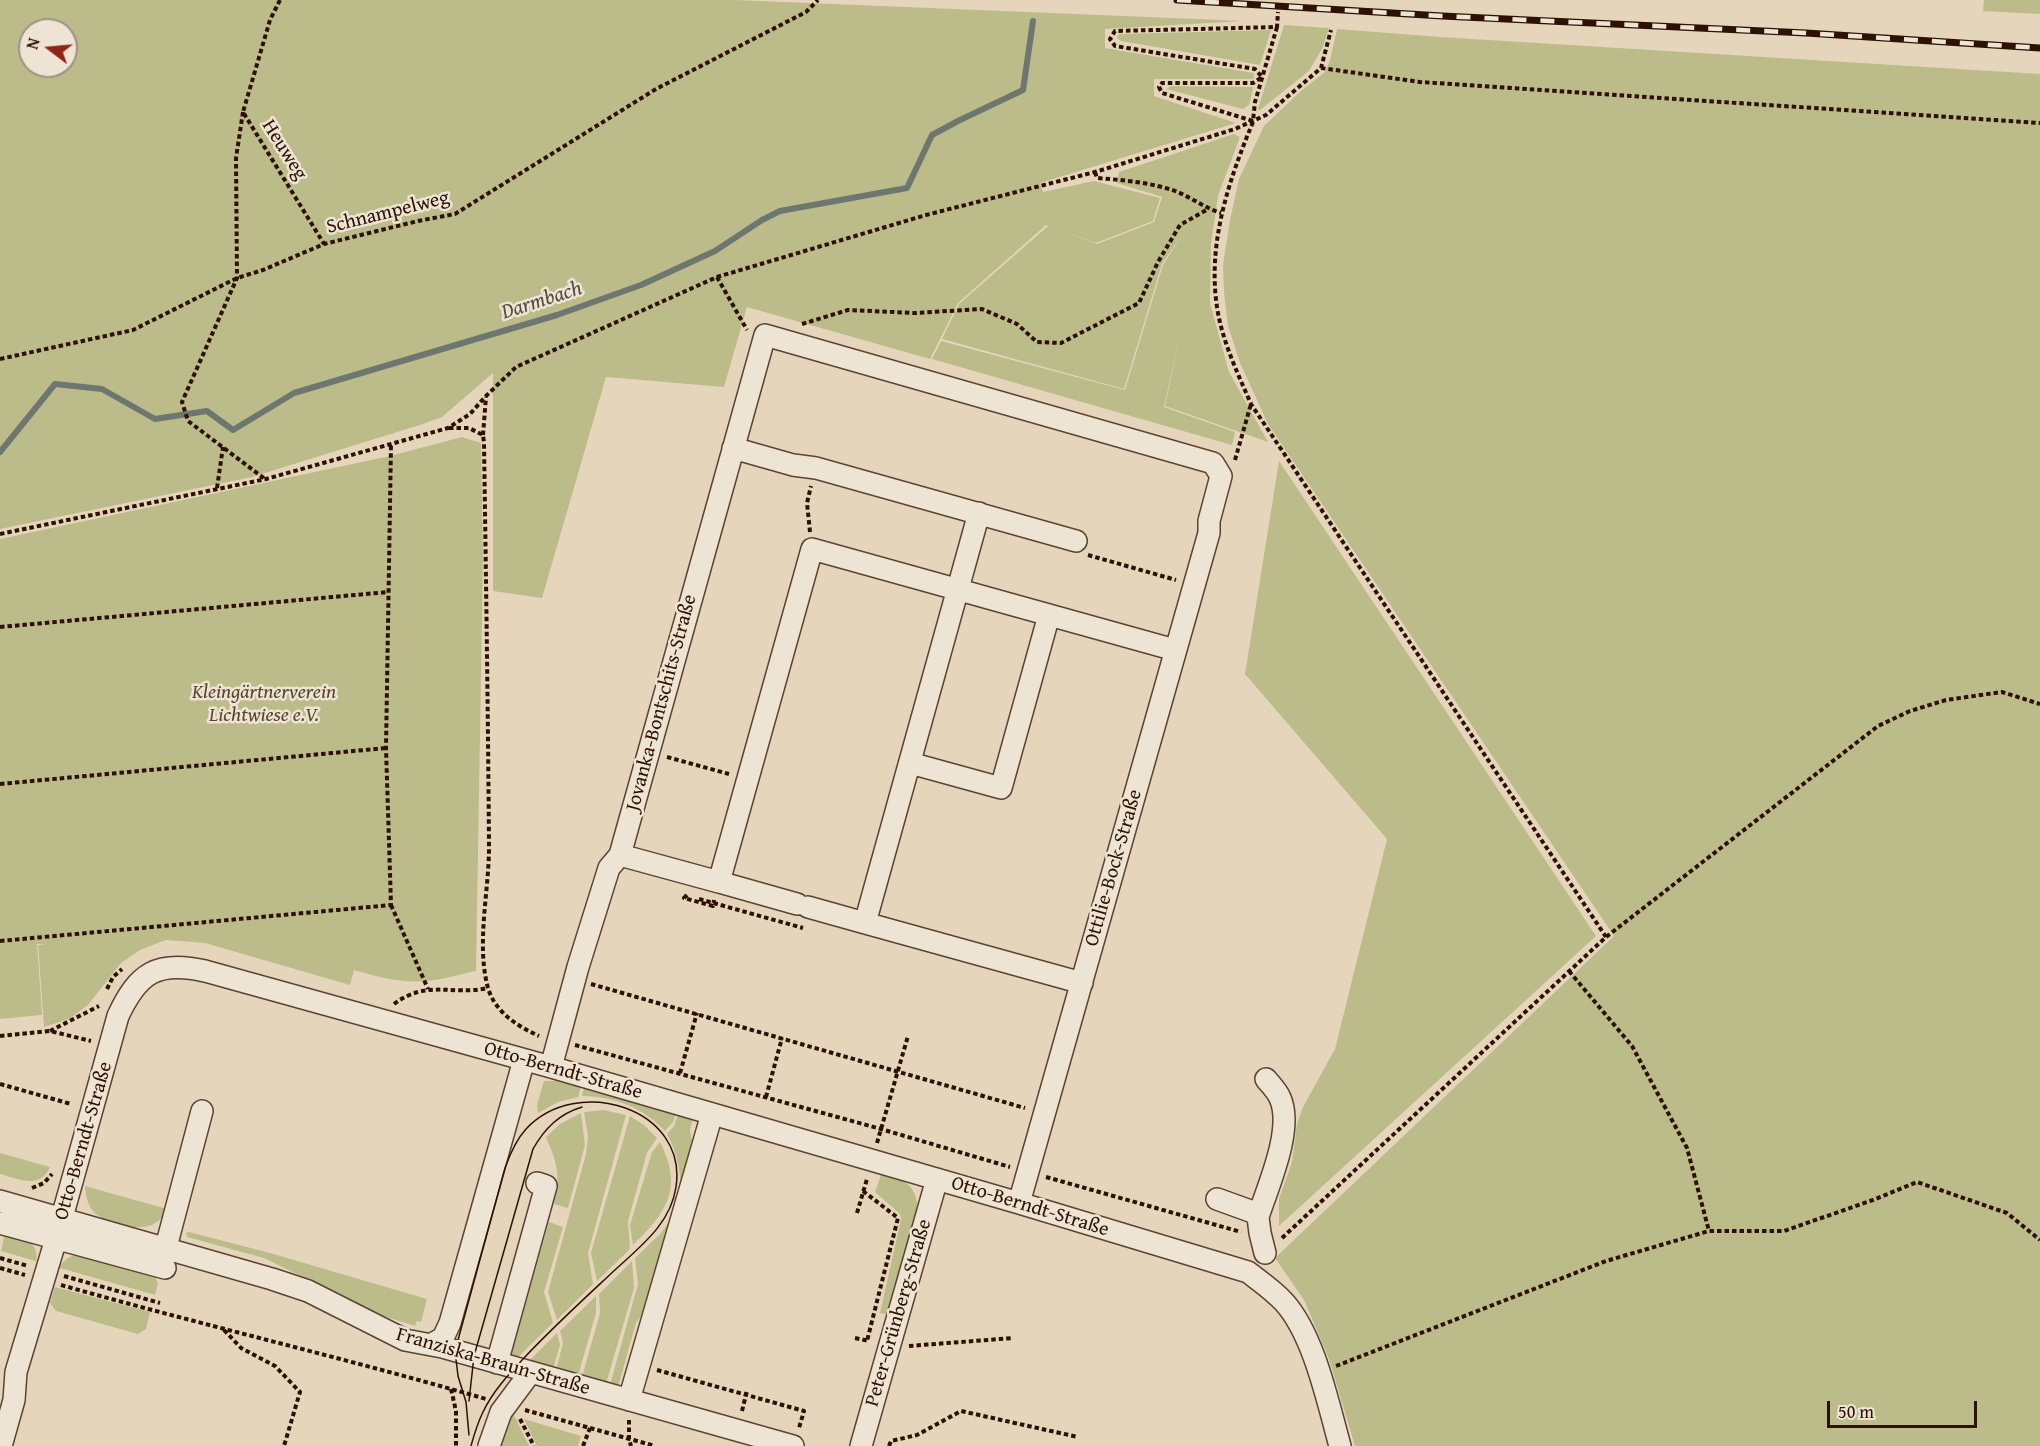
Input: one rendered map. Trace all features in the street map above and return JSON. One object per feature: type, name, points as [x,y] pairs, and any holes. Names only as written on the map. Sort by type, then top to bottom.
[{"type":"street","name":"Jovanka-Bontschits-Straße","points":[[551,1067],[609,868],[620,855],[765,335]]},
{"type":"street","name":"Ottilie-Bock-Straße","points":[[765,335],[1213,463],[1221,476],[1209,521],[1209,533],[1019,1203]]},
{"type":"street","points":[[733,448],[794,465],[816,468],[1076,541]]},
{"type":"street","points":[[865,923],[979,513]]},
{"type":"street","points":[[719,882],[812,549],[1175,650]]},
{"type":"street","points":[[910,763],[1001,788],[1049,615]]},
{"type":"street","points":[[620,855],[1082,983]]},
{"type":"street","name":"Otto-Berndt-Straße","points":[[1,1446],[14,1400],[16,1372],[56,1239],[118,1016],[129,993],[139,982],[164,969],[188,968],[205,971],[551,1067],[1248,1272],[1286,1304],[1304,1336],[1319,1372]]},
{"type":"street","points":[[432,1344],[443,1338],[450,1323],[524,1060]]},
{"type":"street","points":[[1259,1225],[1285,1125],[1281,1100],[1266,1079]]},
{"type":"street","points":[[166,1247],[202,1111]]},
{"type":"street","points":[[629,1400],[712,1114]]},
{"type":"street","name":"Peter-Grünberg-Straße","points":[[861,1446],[937,1179]]},
{"type":"street","points":[[497,1363],[546,1186],[537,1183]]},
{"type":"street","points":[[1217,1200],[1252,1212],[1259,1225],[1265,1253]]},
{"type":"street","name":"Franziska-Braun-Straße","points":[[0,1201],[166,1247],[308,1291],[405,1340],[432,1344],[629,1400],[795,1439]]},
{"type":"street","points":[[0,1223],[165,1268]]},
{"type":"street","points":[[1319,1372],[1340,1446]]},
{"type":"street","points":[[489,1446],[530,1373]]},
{"type":"path","name":"Heuweg","points":[[280,0],[270,20],[243,112],[324,244]]},
{"type":"path","name":"Schnampelweg","points":[[0,359],[133,330],[237,278],[263,270],[324,244],[455,214],[656,89],[806,12],[818,0]]},
{"type":"path","points":[[1278,12],[1277,27],[1262,77],[1253,121],[1230,178],[1221,213],[1214,267],[1218,313],[1229,354],[1251,404],[1606,937]]},
{"type":"path","points":[[1262,77],[1255,69],[1115,46],[1110,39],[1115,31],[1277,27]]},
{"type":"path","points":[[448,428],[470,414],[516,367],[717,277],[926,215],[1095,172],[1235,129],[1253,121],[1266,115],[1321,68],[1331,30]]},
{"type":"path","points":[[1321,68],[1420,82],[2040,123]]},
{"type":"path","points":[[1253,121],[1162,93],[1159,87],[1162,83],[1253,83],[1262,77]]},
{"type":"path","points":[[243,112],[236,158],[237,278],[182,402],[188,421],[266,479]]},
{"type":"path","points":[[1095,172],[1097,178],[1171,189],[1208,209],[1221,213]]},
{"type":"path","points":[[796,326],[848,310],[915,314],[982,309],[1017,324],[1037,342],[1061,343],[1139,303],[1158,262],[1180,225],[1208,209]]},
{"type":"path","points":[[717,277],[748,333],[765,335]]},
{"type":"path","points":[[486,396],[483,435],[489,840],[483,952],[488,988],[495,1003],[509,1019],[537,1035],[881,1129],[1248,1234],[1259,1225]]},
{"type":"path","points":[[0,534],[266,479],[448,428],[469,428],[483,435]]},
{"type":"path","points":[[391,444],[386,748],[391,905],[428,989]]},
{"type":"path","points":[[217,488],[224,447]]},
{"type":"path","points":[[812,549],[807,503],[813,478]]},
{"type":"path","points":[[1076,541],[1083,554],[1194,585]]},
{"type":"path","points":[[0,627],[388,592]]},
{"type":"path","points":[[1265,1253],[1606,937],[1878,726],[1910,711],[1946,700],[2002,692],[2040,704]]},
{"type":"path","points":[[0,784],[386,748]]},
{"type":"path","points":[[649,752],[748,779]]},
{"type":"path","points":[[698,900],[802,928]]},
{"type":"path","points":[[0,941],[391,905]]},
{"type":"path","points":[[1569,971],[1632,1046],[1687,1148],[1709,1231]]},
{"type":"path","points":[[575,979],[1044,1113]]},
{"type":"path","points":[[390,1006],[408,993],[428,989],[474,991],[488,988]]},
{"type":"path","points":[[50,1031],[99,1006]]},
{"type":"path","points":[[680,1074],[697,1014]]},
{"type":"path","points":[[0,1036],[50,1031],[89,1040],[86,1050]]},
{"type":"path","points":[[875,1150],[908,1036]]},
{"type":"path","points":[[766,1097],[782,1038]]},
{"type":"path","points":[[0,1084],[71,1104]]},
{"type":"path","points":[[68,1114],[73,1096]]},
{"type":"path","points":[[23,1188],[34,1188],[44,1183],[52,1173],[55,1164]]},
{"type":"path","points":[[857,1213],[869,1171]]},
{"type":"path","points":[[1319,1372],[1606,1261],[1709,1231],[1784,1231],[1917,1182],[2007,1213],[2040,1240]]},
{"type":"path","points":[[863,1191],[898,1218],[867,1341]]},
{"type":"path","points":[[0,1258],[44,1275],[224,1329],[437,1385]]},
{"type":"path","points":[[0,1268],[44,1275],[160,1303]]},
{"type":"path","points":[[224,1329],[241,1348],[275,1366],[300,1392],[284,1446]]},
{"type":"path","points":[[889,1347],[1013,1338]]},
{"type":"path","points":[[656,1370],[747,1393],[804,1411],[795,1439]]},
{"type":"path","points":[[451,1389],[456,1411],[456,1446]]},
{"type":"path","points":[[744,1407],[747,1393]]},
{"type":"path","points":[[629,1400],[631,1446]]},
{"type":"path","points":[[511,1410],[521,1422],[534,1446]]},
{"type":"path","points":[[889,1446],[891,1441],[917,1434],[961,1411],[1078,1437]]},
{"type":"path","points":[[583,1446],[590,1428],[655,1446]]},
{"type":"green space","points":[[0,0],[736,0],[1244,21],[1105,29],[1105,48],[1254,73],[1254,79],[1154,79],[1154,96],[1236,123],[1040,183],[1043,192],[1094,181],[1160,198],[1153,221],[1096,243],[1059,230],[1097,244],[1154,222],[1162,197],[1117,183],[1119,172],[1234,134],[1240,137],[1218,196],[1211,244],[1210,303],[1229,372],[1268,442],[1165,406],[1181,330],[1164,407],[1235,432],[1232,445],[932,359],[941,341],[1125,390],[1163,265],[1182,235],[1162,264],[1124,389],[942,339],[959,304],[1048,226],[1046,225],[958,303],[930,359],[747,307],[724,387],[606,377],[542,598],[493,591],[493,373],[442,417],[252,477],[0,529]]},
{"type":"green space","points":[[1984,0],[2040,0],[2040,14],[1983,11]]},
{"type":"green space","points":[[1284,25],[1329,28],[1322,49],[1309,71],[1260,110],[1258,109]]},
{"type":"green space","points":[[1337,29],[2040,74],[2040,1446],[1355,1446],[1329,1359],[1304,1300],[1275,1258],[1614,936],[1268,424],[1240,363],[1228,326],[1223,265],[1239,179],[1264,126],[1325,72]]},
{"type":"green space","points":[[1271,30],[1260,65],[1121,41],[1117,38],[1119,34]]},
{"type":"green space","points":[[1171,86],[1253,88],[1249,105],[1243,109],[1166,89]]},
{"type":"green space","name":"Kleingärtnerverein Lichtwiese e.V.","points":[[462,437],[481,443],[483,558],[476,971],[438,979],[407,981],[354,970],[350,985],[205,943],[166,940],[140,950],[121,963],[88,1005],[69,1019],[44,1027],[38,945],[45,944],[37,944],[42,1015],[0,1019],[0,539],[390,456]]},
{"type":"green space","points":[[1279,461],[1596,936],[1279,1226],[1279,1199],[1292,1162],[1297,1124],[1303,1107],[1335,1049],[1387,839],[1245,674]]},
{"type":"green space","points":[[544,1081],[558,1081],[581,1087],[578,1097],[558,1102],[538,1113],[537,1105]]},
{"type":"green space","points":[[584,1087],[676,1113],[673,1122],[665,1131],[647,1116],[628,1105],[617,1101],[582,1096]]},
{"type":"green space","points":[[604,1110],[626,1115],[588,1253],[593,1284],[557,1320],[548,1292],[586,1154],[588,1136],[584,1112]]},
{"type":"green space","points":[[581,1113],[585,1145],[568,1208],[554,1204],[557,1169],[546,1137],[560,1124]]},
{"type":"green space","points":[[678,1114],[693,1118],[690,1130],[693,1146],[681,1189],[677,1161],[667,1134],[674,1126]]},
{"type":"green space","points":[[630,1116],[644,1125],[657,1138],[647,1153],[628,1221],[630,1249],[597,1281],[591,1253]]},
{"type":"green space","points":[[660,1142],[671,1173],[668,1199],[655,1222],[633,1245],[630,1225],[652,1152]]},
{"type":"green space","points":[[0,1153],[50,1167],[46,1174],[35,1181],[14,1178],[0,1174]]},
{"type":"green space","points":[[881,1175],[907,1184],[914,1193],[918,1209],[889,1315],[880,1313],[901,1219],[900,1214],[875,1192]]},
{"type":"green space","points":[[85,1186],[167,1209],[157,1222],[145,1227],[130,1227],[114,1223],[96,1214],[92,1209],[87,1200]]},
{"type":"green space","points":[[674,1215],[645,1311],[636,1323],[618,1387],[610,1385],[638,1284],[635,1258],[661,1233]]},
{"type":"green space","points":[[549,1222],[563,1227],[544,1292],[553,1323],[516,1359],[511,1357]]},
{"type":"green space","points":[[5,1233],[32,1244],[35,1248],[36,1261],[1,1251]]},
{"type":"green space","points":[[186,1233],[427,1299],[421,1322],[417,1321],[415,1326],[349,1305],[311,1281],[264,1258],[187,1237]]},
{"type":"green space","points":[[79,1254],[154,1274],[158,1283],[155,1295],[60,1268],[67,1258]]},
{"type":"green space","points":[[632,1261],[634,1288],[606,1384],[582,1377],[600,1313],[599,1294]]},
{"type":"green space","points":[[55,1287],[150,1312],[146,1329],[138,1334],[56,1311],[50,1303]]},
{"type":"green space","points":[[596,1296],[596,1313],[578,1376],[556,1370],[563,1343],[560,1331]]},
{"type":"green space","points":[[557,1333],[560,1345],[553,1369],[528,1362]]},
{"type":"green space","points":[[510,1415],[515,1417],[529,1446],[498,1446]]},
{"type":"green space","points":[[524,1419],[581,1436],[578,1446],[537,1446]]},
{"type":"waterway","name":"Darmbach","points":[[0,452],[55,384],[102,389],[155,419],[207,411],[233,430],[294,393],[557,315],[641,285],[715,251],[780,211],[907,188],[932,135],[1023,90],[1033,21]]},
{"type":"tram line","points":[[469,1435],[466,1402],[458,1376],[455,1351],[505,1168],[516,1142],[526,1129],[548,1112],[573,1104],[599,1102],[625,1108],[647,1119],[665,1137],[675,1160],[676,1187],[668,1212],[654,1233],[535,1346],[507,1377],[483,1412],[471,1446]]},
{"type":"tram line","points":[[469,1401],[474,1356],[533,1149],[553,1123],[582,1107]]},
{"type":"railway","points":[[1177,0],[1442,16],[1806,33],[2040,48]]}]
